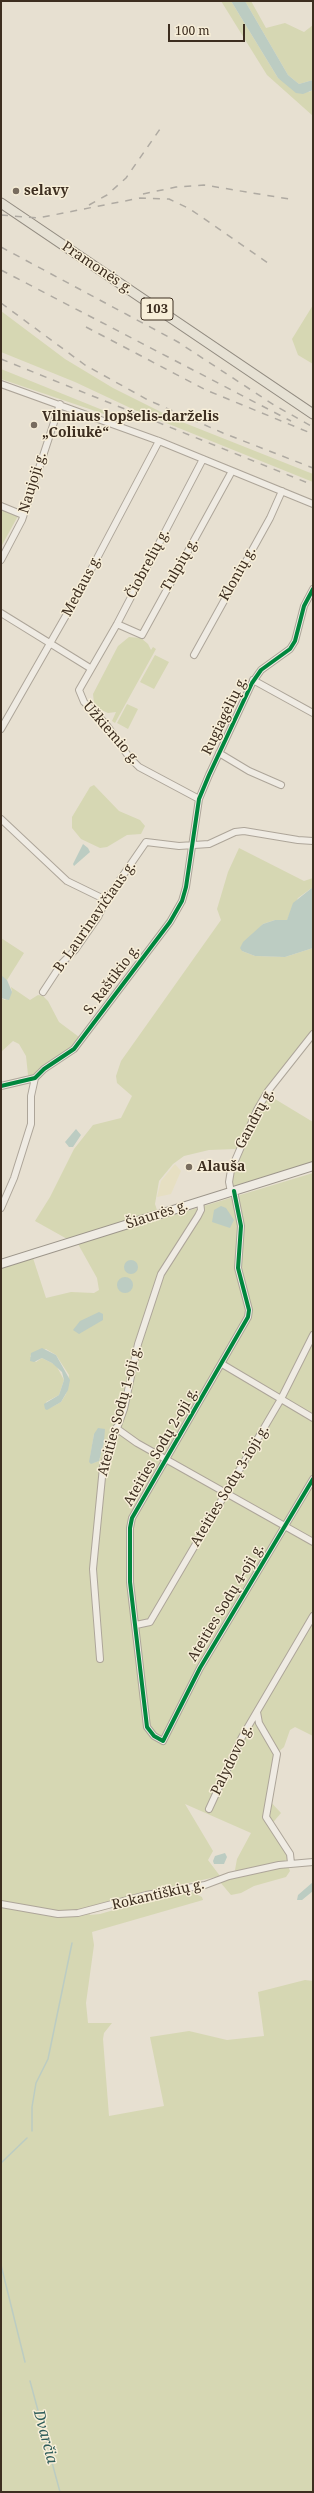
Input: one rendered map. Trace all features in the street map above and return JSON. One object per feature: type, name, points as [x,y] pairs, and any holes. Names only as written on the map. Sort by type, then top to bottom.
[{"type":"main road","name":"Pramonės g.","points":[[1,203],[313,414]]},
{"type":"main road","name":"Šiaurės g.","points":[[1,1264],[313,1166]]},
{"type":"street","points":[[1,384],[60,404],[159,441],[313,504]]},
{"type":"street","name":"Naujoji g.","points":[[1,560],[23,515],[60,404]]},
{"type":"street","name":"Medaus g.","points":[[1,729],[51,644],[159,441]]},
{"type":"street","name":"Čiobrelių g.","points":[[90,668],[94,665],[117,624],[203,459]]},
{"type":"street","name":"Tulpių g.","points":[[117,624],[142,635],[232,471]]},
{"type":"street","name":"Klonių g.","points":[[194,655],[270,518],[282,491]]},
{"type":"street","points":[[1,506],[23,515]]},
{"type":"street","name":"Rugiagėlių g.","points":[[194,846],[199,799],[220,751],[254,680],[261,670],[290,649],[296,641],[304,606],[313,589]]},
{"type":"street","points":[[1,613],[90,668]]},
{"type":"street","name":"Užkiemio g.","points":[[90,668],[79,694],[84,702],[106,724],[129,757],[154,776],[199,799]]},
{"type":"street","points":[[254,680],[313,713]]},
{"type":"street","points":[[220,751],[249,771],[281,785]]},
{"type":"street","points":[[1,819],[67,881],[106,900]]},
{"type":"street","points":[[194,846],[209,844],[234,832],[244,831],[313,841]]},
{"type":"street","name":"B. Laurinavičiaus g.","points":[[43,992],[62,963],[75,950],[98,917],[106,900],[146,842],[194,846]]},
{"type":"street","name":"S. Raštikio g.","points":[[1,1086],[35,1078],[44,1069],[74,1049],[170,922],[182,902],[194,846]]},
{"type":"street","name":"Gandrų g.","points":[[232,1191],[229,1182],[230,1170],[257,1110],[268,1091],[313,1034]]},
{"type":"street","points":[[1,1208],[14,1178],[31,1124],[31,1096],[35,1078]]},
{"type":"street","name":"Ateities Sodų 2-oji g.","points":[[163,1741],[152,1734],[148,1727],[130,1582],[130,1528],[132,1518],[222,1364],[249,1313],[238,1268],[241,1226],[232,1191]]},
{"type":"street","name":"Ateities Sodų 1-oji g.","points":[[100,1659],[94,1560],[103,1467],[124,1409],[138,1344],[161,1274],[198,1216],[201,1210],[200,1201]]},
{"type":"street","name":"Ateities Sodų 3-ioji g.","points":[[136,1624],[150,1622],[281,1399],[313,1335]]},
{"type":"street","points":[[222,1364],[313,1418]]},
{"type":"street","points":[[116,1428],[137,1443],[226,1491],[313,1542]]},
{"type":"street","name":"Ateities Sodų 4-oji g.","points":[[163,1741],[200,1668],[313,1479]]},
{"type":"street","name":"Palydovo g.","points":[[209,1809],[242,1737],[313,1616]]},
{"type":"street","name":"Palydovo g.","points":[[257,1712],[259,1723],[277,1754],[266,1817],[290,1854],[292,1863]]},
{"type":"street","name":"Rokantiškių g.","points":[[1,1904],[58,1914],[78,1913],[292,1863],[313,1862]]},
{"type":"shaded area","points":[[231,1],[245,1],[288,75],[299,84],[313,80],[313,90],[303,94],[296,93],[278,78]]},
{"type":"shaded area","points":[[83,844],[90,852],[74,866],[73,864]]},
{"type":"shaded area","points":[[313,887],[313,948],[285,957],[255,956],[242,951],[240,948],[243,942],[263,924],[275,920],[287,920],[293,903]]},
{"type":"shaded area","points":[[2,976],[7,980],[12,992],[9,1000],[1,998]]},
{"type":"shaded area","points":[[76,1129],[81,1135],[73,1147],[69,1147],[65,1142]]},
{"type":"shaded area","points":[[175,1164],[181,1171],[171,1194],[157,1197],[161,1181]]},
{"type":"shaded area","points":[[221,1206],[226,1208],[234,1220],[230,1228],[212,1222],[214,1210]]},
{"type":"shaded area","points":[[131,1260],[136,1262],[138,1267],[136,1272],[131,1274],[126,1272],[124,1267],[126,1262]]},
{"type":"shaded area","points":[[125,1277],[131,1279],[133,1285],[131,1291],[125,1293],[119,1291],[117,1285],[119,1279]]},
{"type":"shaded area","points":[[99,1312],[103,1314],[103,1320],[79,1334],[73,1330],[80,1321]]},
{"type":"shaded area","points":[[42,1348],[56,1355],[70,1380],[68,1390],[61,1402],[47,1410],[45,1409],[44,1404],[59,1395],[64,1380],[62,1372],[52,1363],[42,1358],[34,1362],[30,1361],[31,1353]]},
{"type":"shaded area","points":[[98,1428],[105,1429],[104,1442],[99,1461],[91,1464],[89,1462],[94,1434]]},
{"type":"shaded area","points":[[225,1853],[227,1857],[224,1864],[214,1864],[213,1861],[215,1856]]},
{"type":"shaded area","points":[[313,1882],[313,1891],[302,1900],[297,1900],[298,1895]]},
{"type":"green space","points":[[221,1],[231,1],[278,78],[309,92],[313,90],[313,116],[267,75]]},
{"type":"green space","points":[[245,1],[251,1],[266,28],[285,23],[304,32],[313,25],[313,80],[299,84],[288,75]]},
{"type":"green space","points":[[313,305],[313,364],[298,355],[292,339]]},
{"type":"green space","points":[[1,311],[65,359],[113,388],[177,420],[313,474],[313,482],[139,412],[75,382],[1,352]]},
{"type":"green space","points":[[1,369],[105,411],[104,414],[1,379]]},
{"type":"green space","points":[[1,509],[18,516],[1,547]]},
{"type":"green space","points":[[129,637],[141,638],[148,644],[151,650],[153,647],[156,649],[115,723],[112,721],[116,712],[108,713],[99,709],[94,703],[93,694],[118,646]]},
{"type":"green space","points":[[155,655],[169,662],[154,689],[140,682]]},
{"type":"green space","points":[[127,704],[138,709],[128,729],[117,723]]},
{"type":"green space","points":[[94,785],[119,811],[140,820],[145,826],[141,834],[127,835],[107,847],[100,848],[81,839],[72,828],[72,817],[90,787]]},
{"type":"green space","points":[[239,848],[304,881],[313,878],[313,887],[298,898],[287,920],[275,920],[263,924],[242,951],[255,956],[285,957],[313,948],[313,1030],[265,1093],[313,1122],[313,1162],[227,1188],[226,1176],[236,1149],[209,1150],[184,1156],[173,1164],[159,1181],[155,1204],[157,1210],[69,1240],[35,1221],[50,1197],[74,1149],[93,1125],[121,1118],[132,1096],[117,1083],[116,1076],[121,1061],[221,920],[217,909],[228,872]]},
{"type":"green space","points":[[1,938],[24,953],[7,980],[1,977]]},
{"type":"green space","points":[[11,987],[30,1000],[38,995],[43,996],[48,1001],[59,1022],[79,1037],[65,1053],[33,1077],[28,1075],[26,1056],[19,1044],[13,1041],[1,1052],[1,998],[5,1000],[12,992]]},
{"type":"green space","points":[[313,1173],[313,1736],[295,1727],[290,1730],[284,1747],[275,1755],[267,1798],[281,1813],[270,1826],[288,1860],[237,1872],[235,1870],[237,1859],[251,1833],[185,1804],[213,1851],[208,1860],[220,1876],[135,1895],[89,1909],[90,1915],[100,1914],[169,1894],[192,1892],[202,1897],[203,1900],[92,1932],[94,1945],[86,2003],[88,2023],[112,2023],[104,2033],[103,2039],[109,2116],[164,2106],[150,2037],[189,2031],[227,2040],[264,2036],[258,1992],[305,1980],[313,1981],[313,2492],[1,2492],[1,1269],[33,1258],[46,1298],[71,1292],[94,1293],[99,1290],[97,1278],[78,1244]],"holes":[[[46,1349],[56,1355],[69,1375],[66,1394],[61,1402],[50,1408],[46,1402],[59,1395],[64,1380],[56,1365],[42,1358],[36,1362],[30,1356]],[[94,1434],[104,1442],[99,1461],[93,1463],[90,1458]]]},
{"type":"green space","points":[[288,1866],[290,1871],[286,1877],[254,1886],[241,1893],[231,1895],[220,1882],[229,1878]]},
{"type":"waterway","points":[[32,2131],[32,2107],[36,2083],[48,2059],[72,1943]]},
{"type":"waterway","points":[[1,2163],[27,2138]]},
{"type":"waterway","name":"Dvarčia","points":[[1,2265],[25,2362]]},
{"type":"waterway","name":"Dvarčia","points":[[30,2381],[60,2492]]},
{"type":"railway","points":[[89,205],[107,195],[126,178],[160,129]]},
{"type":"railway","points":[[143,194],[176,187],[204,185],[289,199]]},
{"type":"railway","points":[[1,215],[38,218],[140,198],[169,199],[190,209],[268,263]]},
{"type":"railway","points":[[1,247],[178,342],[274,405],[313,427]]},
{"type":"railway","points":[[1,270],[291,421]]},
{"type":"railway","points":[[1,303],[85,365],[148,400],[223,433],[313,468]]},
{"type":"railway","points":[[86,327],[206,390],[313,434]]},
{"type":"railway","points":[[1,359],[313,485]]},
{"type":"cycle path","points":[[1,1086],[35,1078],[44,1069],[74,1049],[170,922],[182,901],[186,887],[199,799],[209,775],[252,683],[261,670],[290,649],[295,641],[304,606],[313,589]]},
{"type":"cycle path","points":[[234,1191],[241,1226],[238,1268],[249,1310],[248,1317],[132,1518],[130,1528],[130,1582],[147,1727],[154,1736],[163,1741],[200,1668],[313,1479]]},
{"type":"place","name":"selavy","points":[[16,191]]},
{"type":"place","name":"Vilniaus lopšelis-darželis „Coliukė“","points":[[34,425]]},
{"type":"place","name":"Alauša","points":[[189,1167]]}]
